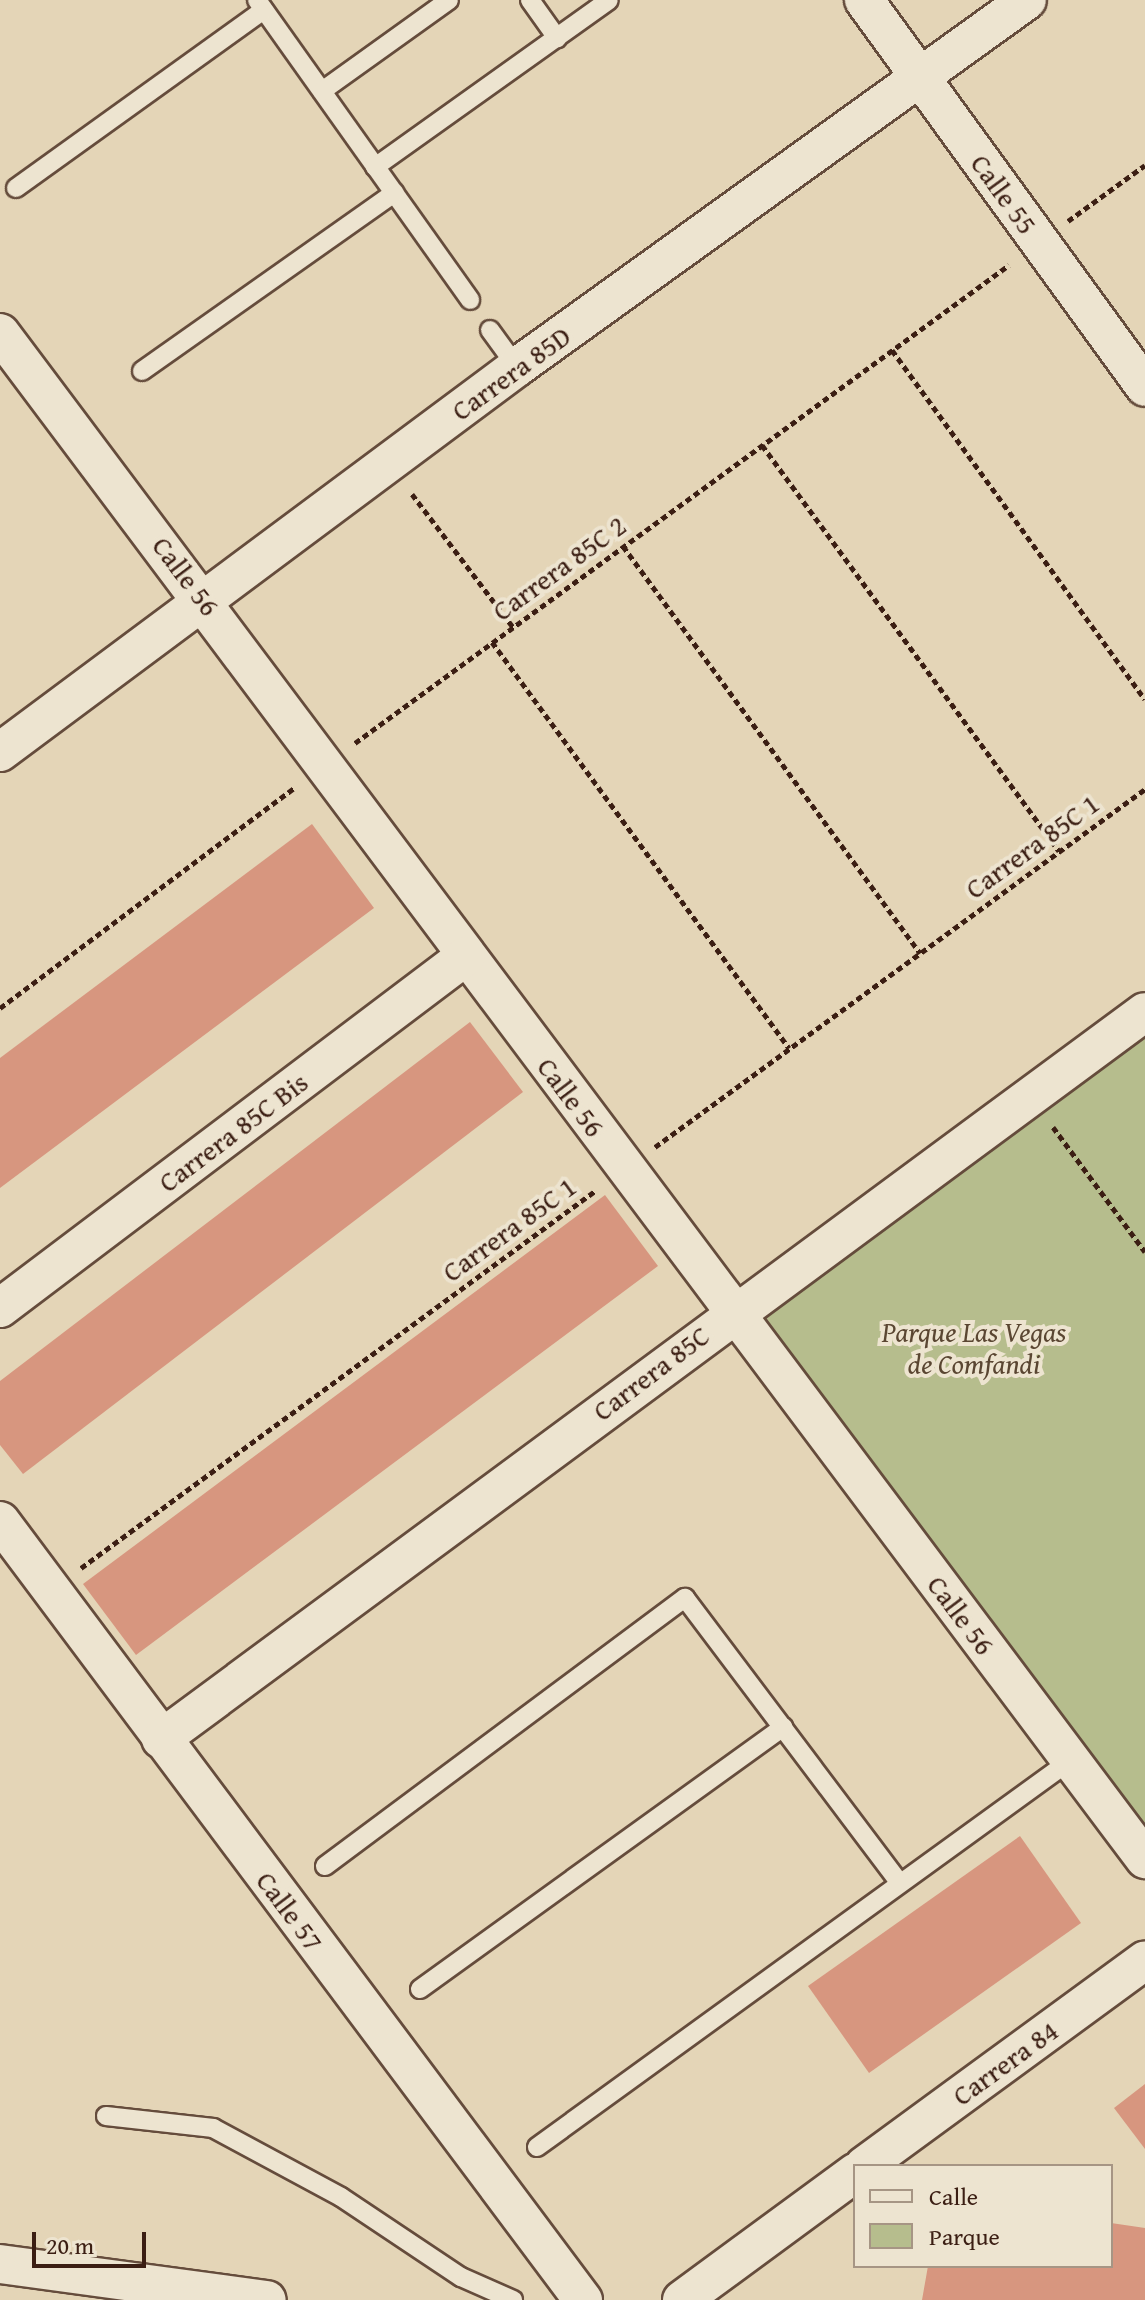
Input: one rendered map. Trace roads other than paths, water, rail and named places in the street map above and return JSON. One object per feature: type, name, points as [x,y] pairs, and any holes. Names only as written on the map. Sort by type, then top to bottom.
[{"type":"street","name":"Calle 55","points":[[864,0],[1145,387]]},
{"type":"street","name":"Carrera 85D","points":[[0,752],[517,367],[1027,0]]},
{"type":"street","name":"Calle 56","points":[[0,333],[204,599],[625,1169],[1145,1859]]},
{"type":"street","name":"Carrera 85C Bis","points":[[0,1308],[466,956]]},
{"type":"street","name":"Carrera 85C","points":[[161,1739],[734,1311],[1145,1012]]},
{"type":"street","name":"Calle 57","points":[[0,1521],[583,2300]]},
{"type":"street","name":"Carrera 84","points":[[867,2164],[1145,1960]]},
{"type":"street","points":[[682,2300],[853,2174]]},
{"type":"street","points":[[0,2264],[267,2300]]},
{"type":"lane","points":[[322,91],[449,0]]},
{"type":"lane","points":[[530,0],[557,38]]},
{"type":"lane","points":[[375,167],[609,0]]},
{"type":"lane","points":[[16,188],[260,5],[470,300]]},
{"type":"lane","points":[[142,371],[394,193]]},
{"type":"lane","points":[[490,330],[517,367]]},
{"type":"lane","points":[[325,1866],[685,1598],[900,1883]]},
{"type":"lane","points":[[420,1989],[783,1727]]},
{"type":"lane","points":[[537,2147],[1071,1760]]},
{"type":"lane","points":[[106,2116],[213,2128],[341,2197],[461,2277],[513,2300]]},
{"type":"park label","name":"Parque Las Vegas de Comfandi","points":[[974,1348]]}]
